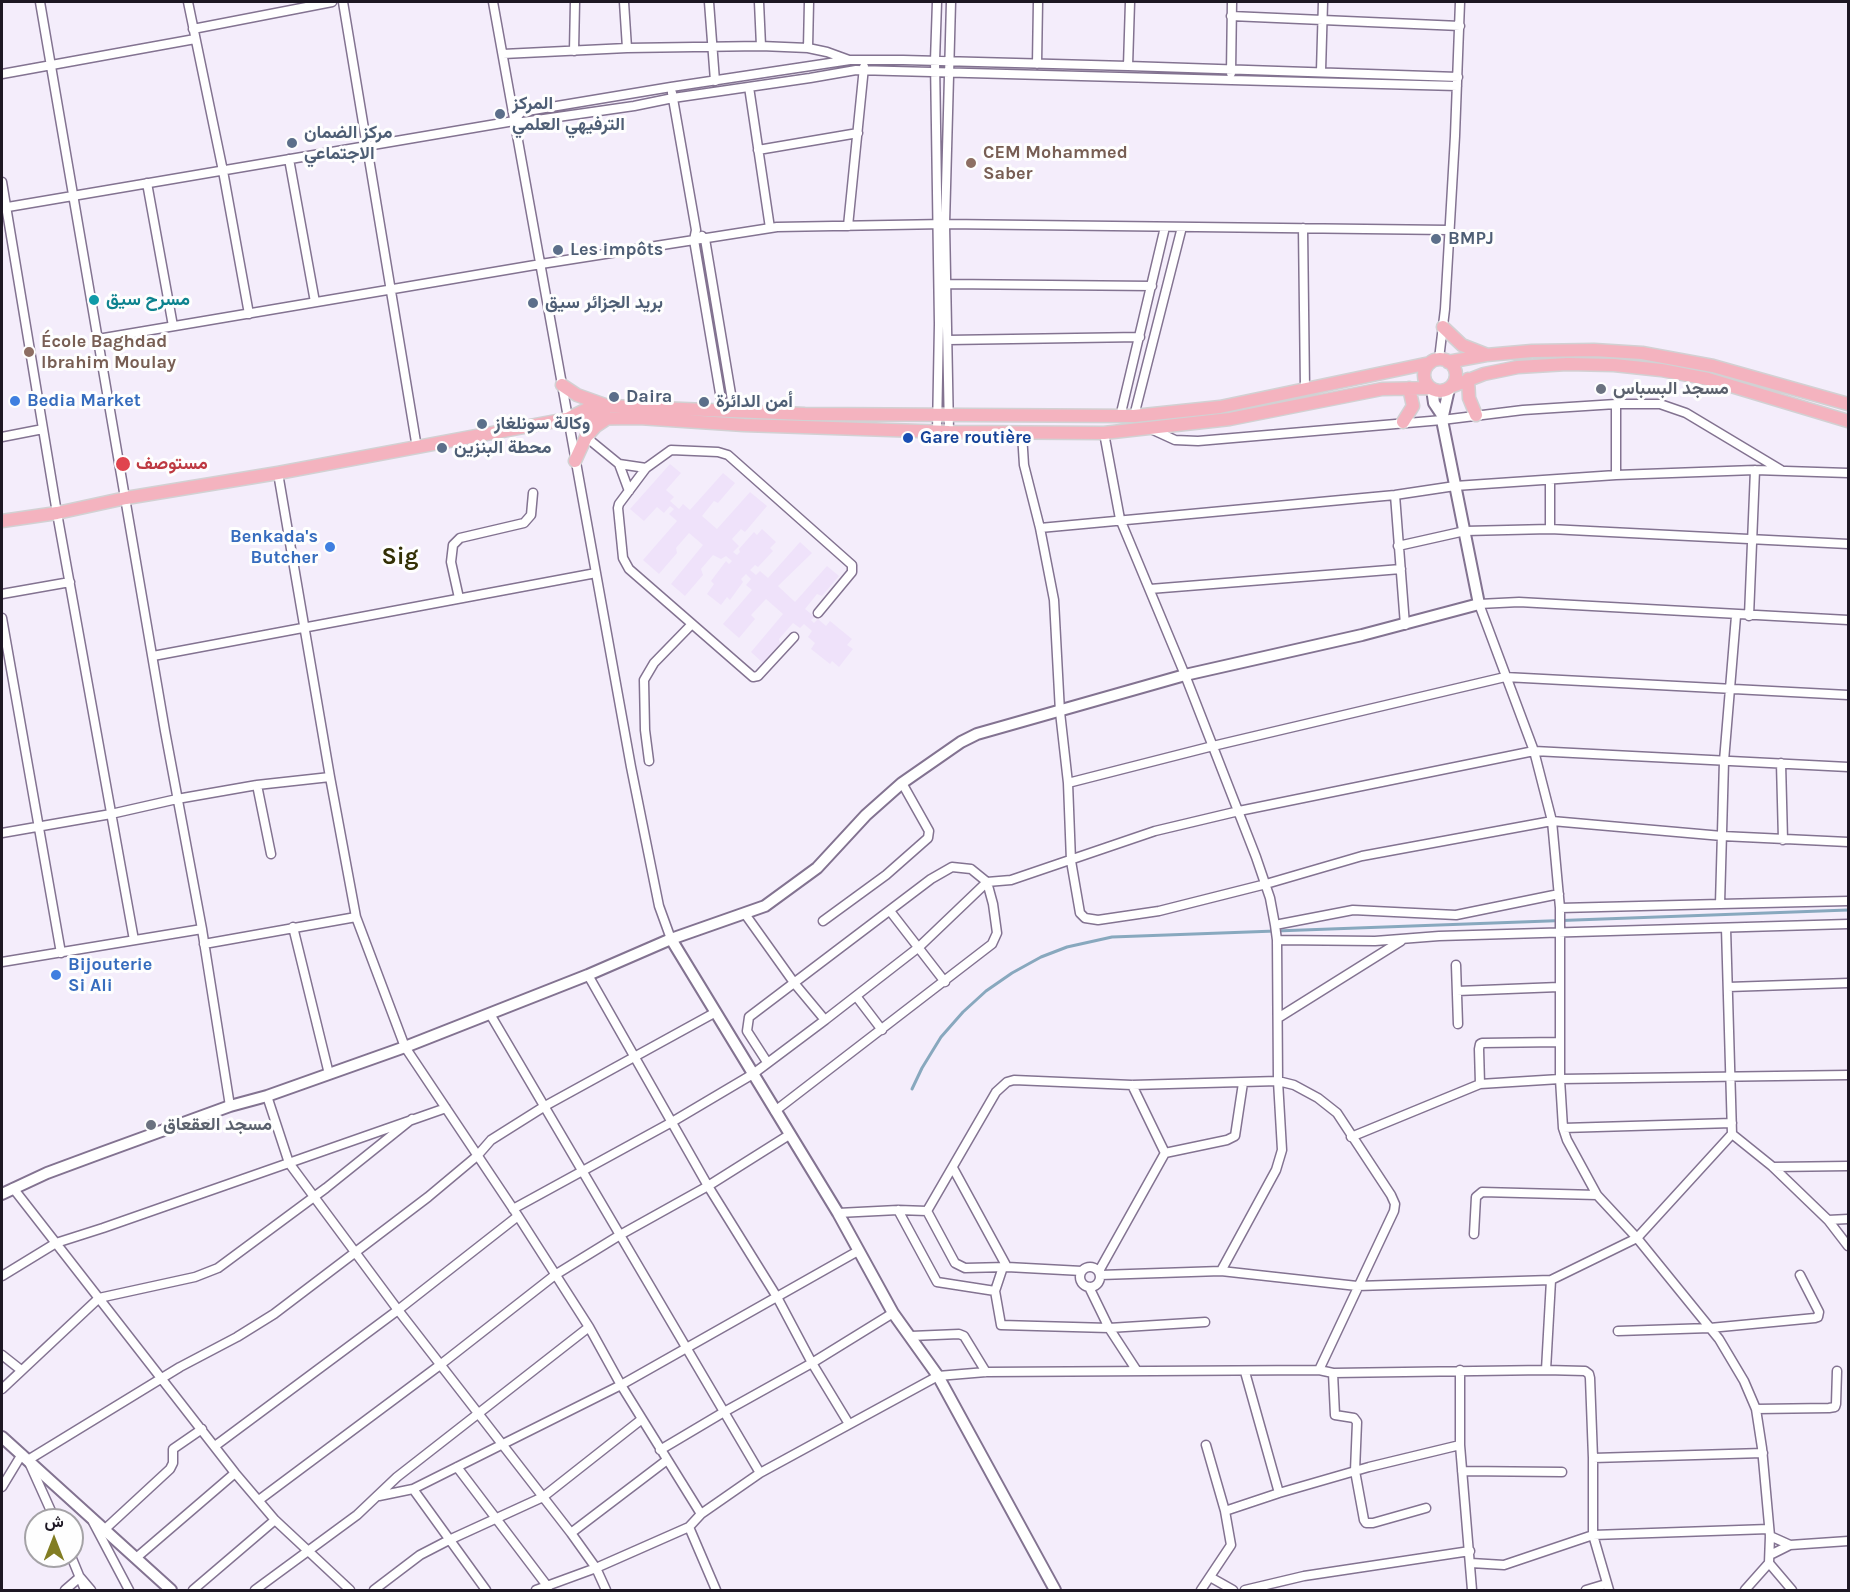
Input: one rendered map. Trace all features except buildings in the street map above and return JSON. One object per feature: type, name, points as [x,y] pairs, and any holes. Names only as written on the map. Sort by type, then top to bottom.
[{"type":"main road","points":[[1443,327],[1462,345],[1486,355]]},
{"type":"main road","points":[[2,521],[57,513],[126,498],[278,473],[609,412],[729,411],[1120,417],[1220,407],[1439,361],[1532,351],[1594,350],[1666,356],[1713,366],[1848,404]]},
{"type":"main road","points":[[1439,361],[1456,373],[1451,387]]},
{"type":"main road","points":[[1431,389],[1424,376],[1425,371],[1439,361]]},
{"type":"main road","points":[[562,385],[609,412],[659,419],[753,426],[943,432],[1104,433],[1230,419],[1363,392],[1409,388],[1431,389],[1440,392],[1501,370],[1591,364],[1638,367],[1708,379],[1848,421]]},
{"type":"main road","points":[[1468,380],[1469,398],[1476,415]]},
{"type":"main road","points":[[1403,422],[1413,406],[1409,388]]},
{"type":"main road","points":[[575,461],[586,437],[609,412]]},
{"type":"street","points":[[40,2],[177,799],[202,929],[230,1106]]},
{"type":"street","points":[[188,2],[223,171],[249,314]]},
{"type":"street","points":[[194,28],[332,2]]},
{"type":"street","points":[[343,2],[417,448]]},
{"type":"street","points":[[493,2],[567,419],[657,895],[671,939],[838,1213],[893,1313],[938,1376],[1054,1590]]},
{"type":"street","points":[[574,51],[575,2]]},
{"type":"street","points":[[624,2],[627,48]]},
{"type":"street","points":[[709,2],[715,81]]},
{"type":"street","points":[[759,2],[761,46]]},
{"type":"street","points":[[808,48],[809,2]]},
{"type":"street","points":[[937,2],[935,72],[948,340],[943,432]]},
{"type":"street","points":[[944,416],[939,324],[951,2]]},
{"type":"street","points":[[1037,63],[1038,2]]},
{"type":"street","points":[[1128,66],[1130,2]]},
{"type":"street","points":[[1231,74],[1232,2]]},
{"type":"street","points":[[1321,72],[1323,2]]},
{"type":"street","points":[[1439,361],[1449,230],[1461,2]]},
{"type":"street","points":[[1232,16],[1460,26]]},
{"type":"street","points":[[2,74],[195,39]]},
{"type":"street","points":[[503,54],[627,48],[761,46],[808,48],[865,65],[935,72],[1128,66],[1231,74],[1321,72],[1457,81]]},
{"type":"street","points":[[514,121],[521,112],[850,60]]},
{"type":"street","points":[[4,208],[514,121],[523,122],[749,87],[865,65],[935,61],[1037,63],[1048,69],[1457,81]]},
{"type":"street","points":[[848,226],[865,65]]},
{"type":"street","points":[[671,87],[696,230],[694,240],[729,411]]},
{"type":"street","points":[[749,87],[770,228]]},
{"type":"street","points":[[758,150],[858,133]]},
{"type":"street","points":[[289,159],[315,302]]},
{"type":"street","points":[[2,182],[4,208],[57,513],[134,939]]},
{"type":"street","points":[[147,183],[173,326]]},
{"type":"street","points":[[98,339],[541,264],[770,228],[941,224],[1449,230]]},
{"type":"street","points":[[1120,417],[1165,227]]},
{"type":"street","points":[[1134,416],[1182,227]]},
{"type":"street","points":[[1303,228],[1305,389]]},
{"type":"street","points":[[696,230],[705,239],[716,304],[729,411]]},
{"type":"street","points":[[947,284],[1152,286]]},
{"type":"street","points":[[706,305],[716,304]]},
{"type":"street","points":[[1146,309],[1160,312]]},
{"type":"street","points":[[948,340],[1140,337]]},
{"type":"street","points":[[1442,417],[1451,387]]},
{"type":"street","points":[[1431,389],[1434,403],[1442,417],[1479,604],[1534,751],[1552,821],[1560,908],[1558,933],[1563,1128],[1596,1195],[1637,1238],[1710,1328],[1744,1381],[1756,1409],[1763,1453],[1770,1559],[1792,1590]]},
{"type":"street","points":[[1616,404],[1616,475]]},
{"type":"street","points":[[1151,429],[1175,440],[1198,441],[1523,410],[1616,404],[1660,404],[1675,408],[1782,471]]},
{"type":"street","points":[[2,437],[43,429]]},
{"type":"street","points":[[1104,433],[1120,519],[1239,811],[1266,884],[1275,925],[1278,1081],[1282,1150],[1280,1161],[1221,1271]]},
{"type":"street","points":[[1022,434],[1024,465],[1040,528],[1054,600],[1059,712],[1068,783],[1071,861],[1080,913],[1085,918],[1098,920],[1159,911],[1266,884],[1362,856],[1552,821],[1722,836],[1848,842]]},
{"type":"street","points":[[586,437],[619,464],[629,491]]},
{"type":"street","points":[[794,637],[758,676],[753,677],[629,569],[624,561],[618,508],[646,468],[670,450],[718,452],[728,455],[852,565],[852,572],[818,613]]},
{"type":"street","points":[[619,464],[646,468]]},
{"type":"street","points":[[1749,616],[1755,470]]},
{"type":"street","points":[[1040,528],[1395,495],[1455,486],[1616,475],[1755,470],[1848,473]]},
{"type":"street","points":[[278,473],[356,917],[405,1047],[589,1327],[621,1385],[701,1514]]},
{"type":"street","points":[[1550,480],[1550,530]]},
{"type":"street","points":[[459,598],[451,562],[453,545],[460,538],[524,524],[529,520],[533,509],[533,493]]},
{"type":"street","points":[[1395,495],[1405,625]]},
{"type":"street","points":[[1398,546],[1465,531],[1550,530],[1848,544]]},
{"type":"street","points":[[1150,589],[1401,569]]},
{"type":"street","points":[[153,656],[596,573]]},
{"type":"street","points":[[2,594],[70,582]]},
{"type":"street","points":[[2,1194],[47,1173],[230,1106],[267,1096],[405,1047],[588,975],[671,939],[765,906],[817,868],[873,809],[902,783],[977,734],[1185,675],[1405,625],[1479,604],[1519,602],[1736,616],[1848,620]]},
{"type":"street","points":[[1720,904],[1724,761],[1736,616]]},
{"type":"street","points":[[2,618],[61,953]]},
{"type":"street","points":[[649,761],[645,730],[644,680],[651,668],[692,624]]},
{"type":"street","points":[[1068,783],[1505,677],[1848,695]]},
{"type":"street","points":[[215,1446],[398,1310],[516,1213],[583,1171],[753,1074],[919,947],[987,882],[1011,880],[1155,831],[1239,811],[1534,751],[1848,767]]},
{"type":"street","points":[[1781,763],[1782,840]]},
{"type":"street","points":[[2,833],[258,785],[330,777]]},
{"type":"street","points":[[823,921],[886,875],[928,838],[929,831],[902,783]]},
{"type":"street","points":[[258,785],[271,854]]},
{"type":"street","points":[[767,1062],[747,1032],[749,1017],[931,879],[952,867],[971,869],[987,882],[997,933],[992,944],[977,958],[775,1111]]},
{"type":"street","points":[[1275,925],[1353,910],[1456,915],[1559,894]]},
{"type":"street","points":[[1560,908],[1848,901]]},
{"type":"street","points":[[890,911],[945,982]]},
{"type":"street","points":[[745,914],[795,984],[825,1020]]},
{"type":"street","points":[[204,944],[356,917]]},
{"type":"street","points":[[1277,940],[1375,941],[1848,924]]},
{"type":"street","points":[[294,927],[311,1006],[330,1074]]},
{"type":"street","points":[[927,1211],[955,1263],[965,1268],[1005,1267],[1082,1271],[1091,1267],[1100,1273],[1221,1271],[1357,1287],[1551,1280],[1637,1238],[1732,1134],[1725,928]]},
{"type":"street","points":[[2,962],[202,929]]},
{"type":"street","points":[[1278,1018],[1404,939]]},
{"type":"street","points":[[1456,965],[1458,1024]]},
{"type":"street","points":[[588,975],[708,1186],[777,1297],[812,1363],[849,1424]]},
{"type":"street","points":[[1728,987],[1848,983]]},
{"type":"street","points":[[1457,991],[1559,987]]},
{"type":"street","points":[[856,996],[882,1030]]},
{"type":"street","points":[[2,1487],[25,1457],[274,1314],[428,1197],[477,1156],[491,1140],[545,1106],[716,1012]]},
{"type":"street","points":[[490,1014],[760,1473]]},
{"type":"street","points":[[1480,1084],[1479,1047],[1482,1043],[1560,1042]]},
{"type":"street","points":[[1351,1137],[1480,1084],[1560,1079],[1848,1075]]},
{"type":"street","points":[[927,1211],[996,1092],[1007,1082],[1014,1080],[1132,1085],[1278,1081],[1304,1089],[1331,1106],[1337,1113],[1395,1204],[1394,1211],[1319,1370]]},
{"type":"street","points":[[1089,1287],[1098,1284],[1100,1273],[1165,1153],[1227,1140],[1235,1136],[1243,1083]]},
{"type":"street","points":[[1132,1085],[1165,1153]]},
{"type":"street","points":[[267,1096],[289,1163],[398,1310],[571,1533],[596,1568],[606,1590]]},
{"type":"street","points":[[2,1276],[56,1243],[446,1108]]},
{"type":"street","points":[[2,1389],[99,1298],[211,1272],[248,1248],[412,1119]]},
{"type":"street","points":[[1563,1128],[1732,1123]]},
{"type":"street","points":[[1732,1134],[1773,1167],[1828,1220],[1848,1246]]},
{"type":"street","points":[[259,1500],[440,1365],[555,1275],[620,1235],[708,1186],[789,1135]]},
{"type":"street","points":[[1773,1167],[1848,1166]]},
{"type":"street","points":[[953,1167],[1005,1267],[996,1291],[1001,1325],[1109,1328],[1205,1322]]},
{"type":"street","points":[[13,1188],[235,1473],[275,1520],[343,1588]]},
{"type":"street","points":[[1474,1234],[1476,1197],[1482,1192],[1596,1195]]},
{"type":"street","points":[[898,1210],[937,1282],[996,1291]]},
{"type":"street","points":[[838,1213],[927,1211]]},
{"type":"street","points":[[1828,1220],[1848,1219]]},
{"type":"street","points":[[379,1496],[413,1489],[621,1385],[858,1251]]},
{"type":"street","points":[[1082,1271],[1080,1275],[1082,1283],[1089,1287],[1109,1328],[1137,1371]]},
{"type":"street","points":[[1617,1331],[1710,1328],[1818,1317],[1819,1312],[1800,1275]]},
{"type":"street","points":[[1546,1370],[1551,1280]]},
{"type":"street","points":[[660,1450],[812,1363],[893,1313]]},
{"type":"street","points":[[255,1590],[357,1515],[397,1477],[589,1327]]},
{"type":"street","points":[[911,1336],[960,1334],[964,1336],[986,1372]]},
{"type":"street","points":[[2,1355],[21,1370]]},
{"type":"street","points":[[536,1590],[596,1568],[689,1527],[701,1514],[760,1473],[938,1376],[986,1372],[1319,1370],[1333,1373],[1461,1370],[1585,1371],[1590,1378],[1593,1535],[1608,1587],[1586,1590]]},
{"type":"street","points":[[1461,1370],[1462,1471],[1472,1590]]},
{"type":"street","points":[[1756,1409],[1835,1407],[1837,1371]]},
{"type":"street","points":[[1245,1372],[1279,1493]]},
{"type":"street","points":[[1333,1373],[1335,1415],[1354,1418],[1357,1422],[1355,1471],[1366,1523],[1426,1508]]},
{"type":"street","points":[[374,1590],[420,1556],[449,1540],[543,1497],[642,1419]]},
{"type":"street","points":[[104,1530],[170,1469],[173,1463],[173,1449],[202,1429]]},
{"type":"street","points":[[2,1437],[171,1590]]},
{"type":"street","points":[[1201,1590],[1232,1545],[1206,1445]]},
{"type":"street","points":[[1225,1511],[1355,1471],[1461,1445]]},
{"type":"street","points":[[1593,1458],[1763,1453]]},
{"type":"street","points":[[25,1457],[49,1508]]},
{"type":"street","points":[[571,1533],[667,1460]]},
{"type":"street","points":[[458,1467],[548,1587]]},
{"type":"street","points":[[1462,1471],[1562,1472]]},
{"type":"street","points":[[136,1558],[235,1473]]},
{"type":"street","points":[[413,1489],[486,1590]]},
{"type":"street","points":[[92,1520],[129,1590]]},
{"type":"street","points":[[193,1590],[275,1520]]},
{"type":"street","points":[[689,1527],[716,1590]]},
{"type":"street","points":[[1471,1563],[1504,1564],[1593,1535],[1769,1532],[1791,1545]]},
{"type":"street","points":[[1744,1590],[1770,1559],[1791,1545],[1848,1541]]},
{"type":"street","points":[[1245,1590],[1304,1576],[1470,1551]]},
{"type":"street","points":[[76,1568],[85,1590]]},
{"type":"street","points":[[65,1590],[80,1577]]},
{"type":"street","points":[[80,1577],[91,1590]]},
{"type":"street","points":[[1210,1577],[1233,1590]]},
{"type":"shaded area","points":[[670,464],[681,473],[666,490],[674,497],[670,501],[679,509],[683,504],[690,510],[723,473],[735,483],[718,503],[714,501],[702,516],[717,529],[750,492],[767,506],[745,532],[741,529],[732,539],[739,546],[733,552],[737,555],[740,552],[739,549],[754,532],[757,535],[762,529],[776,542],[770,548],[773,551],[758,567],[755,565],[750,570],[756,575],[760,571],[768,578],[800,542],[812,553],[778,586],[795,602],[827,566],[839,576],[822,596],[817,594],[805,609],[815,617],[811,620],[814,623],[818,619],[826,626],[830,621],[852,639],[847,645],[853,649],[839,667],[832,661],[830,664],[811,649],[815,643],[808,637],[812,631],[804,624],[800,628],[793,623],[779,639],[780,644],[763,663],[751,652],[783,614],[766,599],[751,615],[755,619],[739,638],[723,624],[752,590],[746,585],[751,579],[746,574],[730,600],[727,597],[721,605],[707,594],[714,584],[711,581],[726,561],[729,564],[732,561],[726,556],[721,559],[713,555],[701,569],[703,575],[685,596],[671,584],[703,545],[689,533],[676,548],[677,553],[659,574],[643,560],[677,521],[669,514],[674,509],[670,506],[664,513],[657,507],[644,521],[630,509]]},
{"type":"waterway","points":[[912,1089],[941,1037],[986,991],[1041,957],[1067,947],[1112,937],[1848,910]]},
{"type":"place","name":"المركز الترفيهي العلمي","points":[[500,114]]},
{"type":"place","name":"مركز الضمان الاجتماعي","points":[[292,143]]},
{"type":"place","name":"CEM Mohammed Saber","points":[[971,163]]},
{"type":"place","name":"BMPJ","points":[[1436,239]]},
{"type":"place","name":"Les impôts","points":[[558,250]]},
{"type":"place","name":"مسرح سيق","points":[[94,300]]},
{"type":"place","name":"بريد الجزائر سيق","points":[[533,303]]},
{"type":"place","name":"École Baghdad Ibrahim Moulay","points":[[29,352]]},
{"type":"place","name":"مسجد البسباس","points":[[1601,389]]},
{"type":"place","name":"Daira","points":[[614,397]]},
{"type":"place","name":"Bedia Market","points":[[15,401]]},
{"type":"place","name":"أمن الدائرة","points":[[704,402]]},
{"type":"place","name":"وكالة سونلغاز","points":[[482,424]]},
{"type":"place","name":"Gare routière","points":[[908,438]]},
{"type":"place","name":"محطة البنزين","points":[[442,448]]},
{"type":"place","name":"مستوصف","points":[[123,464]]},
{"type":"place","name":"Benkada's Butcher","points":[[330,547]]},
{"type":"place","name":"Bijouterie Si Ali","points":[[56,975]]},
{"type":"place","name":"مسجد العقعاق","points":[[151,1125]]},
{"type":"district","name":"Sig","points":[[400,557]]}]
